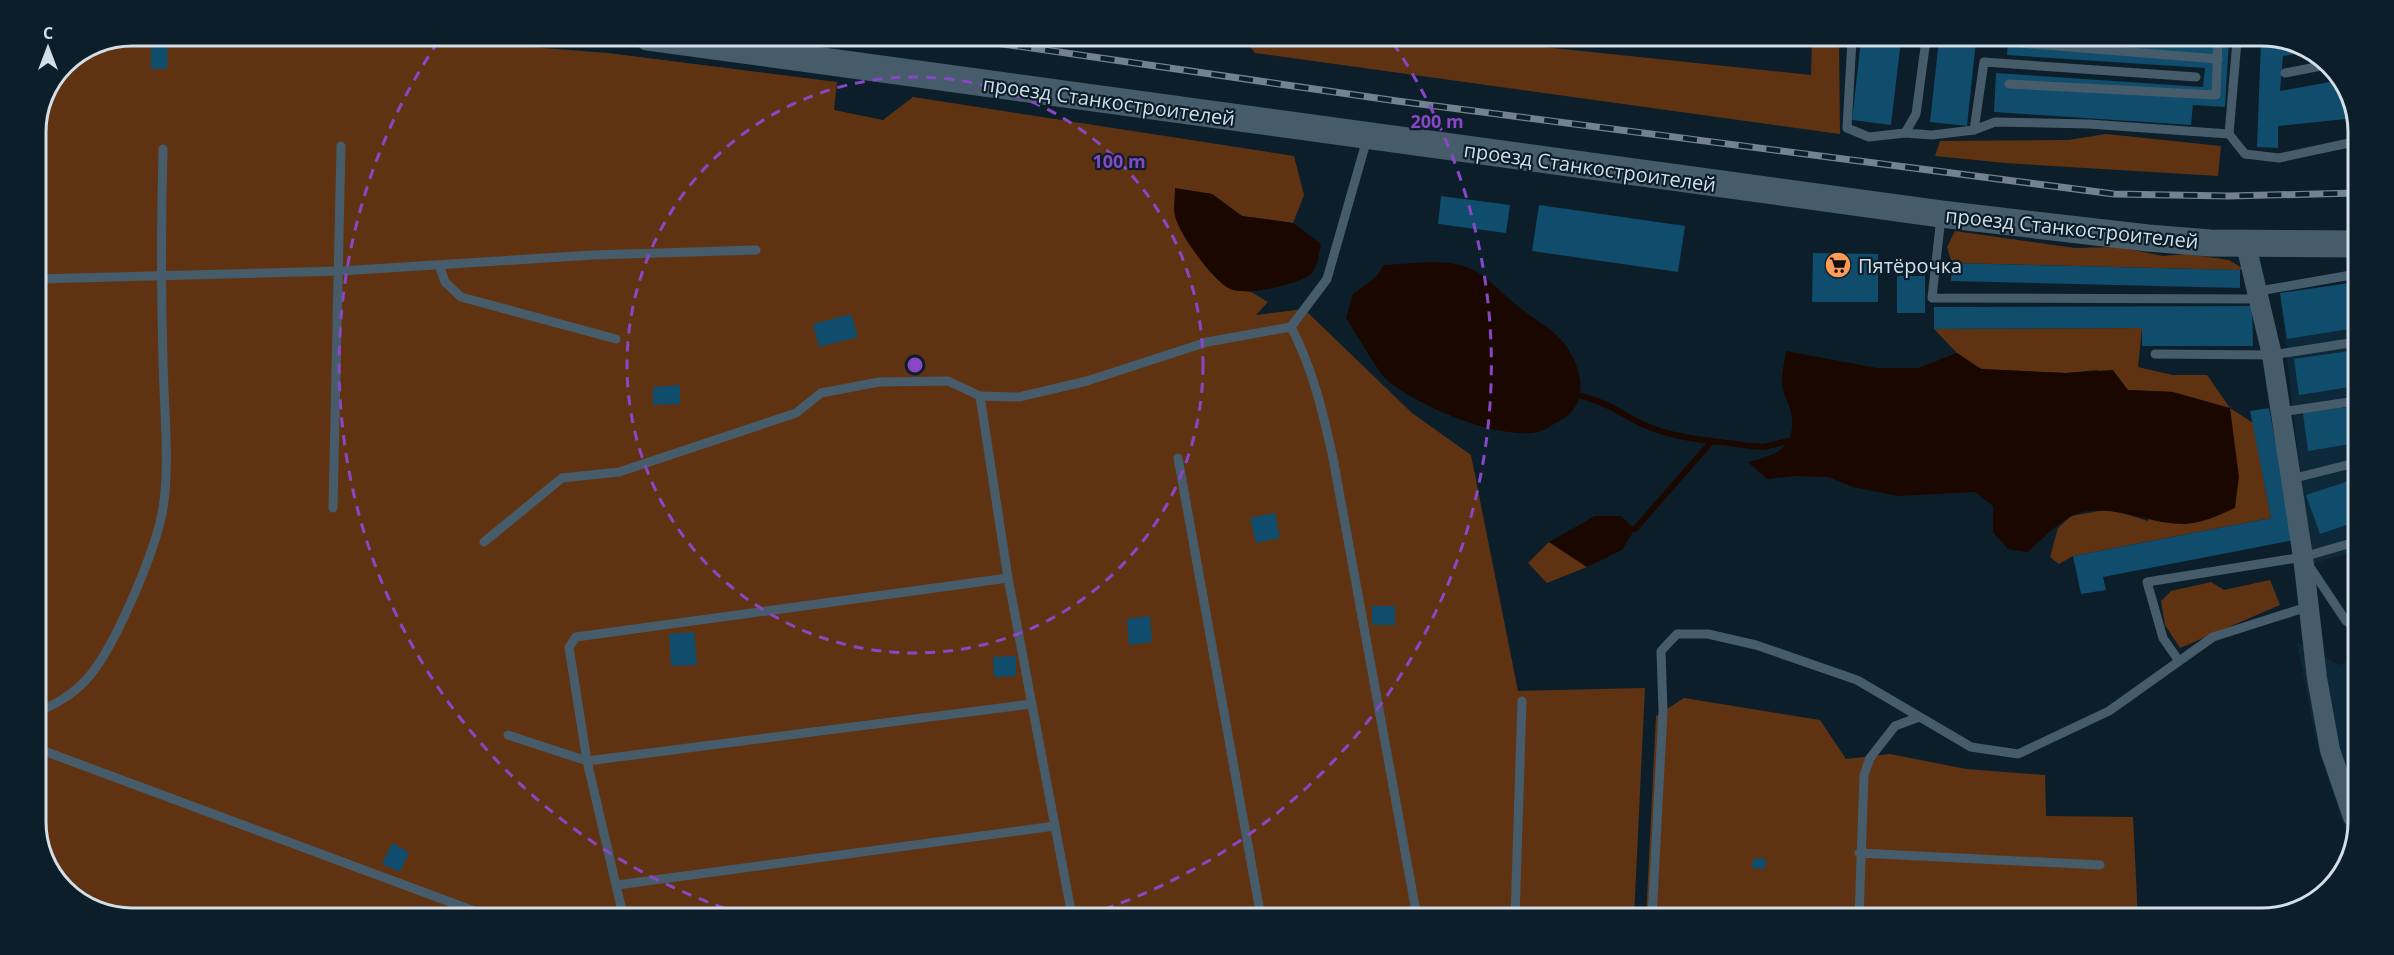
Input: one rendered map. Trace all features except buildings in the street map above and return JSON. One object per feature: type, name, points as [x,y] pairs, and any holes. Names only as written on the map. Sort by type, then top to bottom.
[{"type":"main road","name":"проезд Станкостроителей","points":[[713,46],[1941,214],[2148,238],[2246,245],[2347,244]]},
{"type":"street","points":[[2246,245],[2260,295],[2272,355],[2330,750],[2348,802]]},
{"type":"lane","points":[[1852,46],[1847,128],[1869,137],[1905,133],[1932,135],[1974,130],[1995,122],[2089,124],[2229,134]]},
{"type":"lane","points":[[1905,133],[1916,114],[1925,46]]},
{"type":"lane","points":[[2057,46],[2218,59]]},
{"type":"lane","points":[[2009,84],[2216,95],[2218,46]]},
{"type":"lane","points":[[2237,46],[2229,134],[2245,154],[2279,158],[2347,143]]},
{"type":"lane","points":[[1974,130],[1984,63],[2196,77]]},
{"type":"lane","points":[[2285,73],[2317,67]]},
{"type":"lane","points":[[484,542],[562,478],[619,472],[796,413],[821,393],[879,382],[948,381],[980,396],[1019,397],[1088,381],[1208,342],[1291,327],[1327,279],[1368,136]]},
{"type":"lane","points":[[333,508],[341,147]]},
{"type":"lane","points":[[47,708],[63,700],[87,680],[121,624],[144,568],[163,508],[165,449],[160,275],[163,149]]},
{"type":"lane","points":[[1941,214],[1932,298],[2260,295],[2347,276]]},
{"type":"lane","points":[[46,279],[340,271],[593,255],[756,250]]},
{"type":"lane","points":[[439,265],[445,282],[461,297],[616,339]]},
{"type":"lane","points":[[1291,327],[1302,348],[1321,401],[1331,447],[1415,908]]},
{"type":"lane","points":[[2155,354],[2272,355],[2347,343]]},
{"type":"lane","points":[[980,396],[1008,578],[1070,908]]},
{"type":"lane","points":[[2281,412],[2347,402]]},
{"type":"lane","points":[[1178,458],[1260,908]]},
{"type":"lane","points":[[2291,479],[2347,465]]},
{"type":"lane","points":[[2180,661],[2163,638],[2147,582],[2303,558],[2348,544]]},
{"type":"lane","points":[[2303,558],[2348,622]]},
{"type":"lane","points":[[621,908],[587,761],[568,647],[576,637],[1008,578]]},
{"type":"lane","points":[[1653,908],[1663,711],[1660,651],[1677,634],[1708,634],[1756,645],[1812,664],[1857,680],[1971,747],[2018,754],[2109,711],[2213,637],[2310,606]]},
{"type":"lane","points":[[1515,908],[1522,701]]},
{"type":"lane","points":[[508,735],[587,761],[1031,704]]},
{"type":"lane","points":[[1859,908],[1859,853],[1864,776],[1870,758],[1895,726],[1919,717]]},
{"type":"lane","points":[[47,752],[465,908]]},
{"type":"lane","points":[[617,885],[1055,826]]},
{"type":"lane","points":[[1859,853],[2100,865]]},
{"type":"shaded area","points":[[133,46],[519,46],[608,53],[837,82],[834,110],[883,120],[913,97],[1294,156],[1304,195],[1293,223],[1242,216],[1212,194],[1176,189],[1175,216],[1230,289],[1251,292],[1268,302],[1256,315],[1304,309],[1412,413],[1471,455],[1518,691],[1645,688],[1634,908],[133,908],[105,904],[80,891],[64,875],[49,845],[47,828],[46,133],[53,100],[67,78],[78,78],[78,67],[85,61],[116,48]]},
{"type":"shaded area","points":[[1250,46],[1534,46],[1811,75],[1812,46],[1839,46],[1840,134],[1255,53]]},
{"type":"shaded area","points":[[2106,134],[2221,146],[2218,176],[2005,163],[1935,156],[1940,141],[2068,140]]},
{"type":"shaded area","points":[[1175,188],[1212,194],[1242,216],[1293,223],[1321,244],[1315,268],[1304,278],[1272,288],[1248,291],[1230,289],[1206,267],[1183,234],[1174,213]]},
{"type":"shaded area","points":[[1955,231],[2075,248],[2118,247],[2163,256],[2187,254],[2229,260],[2242,268],[2240,270],[1952,263],[1947,247]]},
{"type":"shaded area","points":[[1432,262],[1462,265],[1482,275],[1563,342],[1570,351],[1579,373],[1580,394],[1577,404],[1570,413],[1536,433],[1496,430],[1438,410],[1403,392],[1384,377],[1346,318],[1353,294],[1375,278],[1384,265]]},
{"type":"shaded area","points":[[2347,283],[2348,554],[2310,564],[2280,293]]},
{"type":"shaded area","points":[[2142,328],[2138,367],[2172,375],[2207,375],[2230,408],[2253,423],[2271,518],[2073,556],[2059,564],[2050,557],[2058,528],[2071,516],[2110,509],[2148,521],[2173,392],[2128,390],[2097,370],[2066,373],[1981,369],[1957,353],[1934,329]]},
{"type":"shaded area","points":[[1786,351],[1877,368],[1918,368],[1957,353],[1981,369],[2066,373],[2113,370],[2128,390],[2173,392],[2230,408],[2239,477],[2235,508],[2190,524],[2169,523],[2110,511],[2083,512],[2064,520],[2027,552],[2008,549],[1993,532],[1993,506],[1975,492],[1898,496],[1853,487],[1828,477],[1795,476],[1767,479],[1748,462],[1768,456],[1783,448],[1791,434],[1791,412],[1782,385]]},
{"type":"shaded area","points":[[1595,516],[1621,516],[1635,529],[1622,550],[1587,567],[1549,542]]},
{"type":"shaded area","points":[[1549,542],[1587,567],[1547,583],[1528,563]]},
{"type":"shaded area","points":[[2270,580],[2280,605],[2180,648],[2165,625],[2161,601],[2171,591],[2211,582],[2224,590]]},
{"type":"shaded area","points":[[2297,642],[2340,665],[2348,662],[2347,834],[2317,745]]},
{"type":"shaded area","points":[[1684,698],[1820,720],[1846,759],[1890,754],[1966,769],[2045,775],[2046,816],[2133,817],[2137,908],[1646,908],[1656,716]]},
{"type":"waterway","points":[[1582,396],[1609,406],[1649,427],[1674,435],[1764,447],[1788,441]]},
{"type":"waterway","points":[[1635,529],[1712,441]]},
{"type":"railway","points":[[1017,46],[1397,101],[2114,194],[2229,196],[2347,193]]},
{"type":"place","name":"Пятёрочка","points":[[1838,265]]}]
